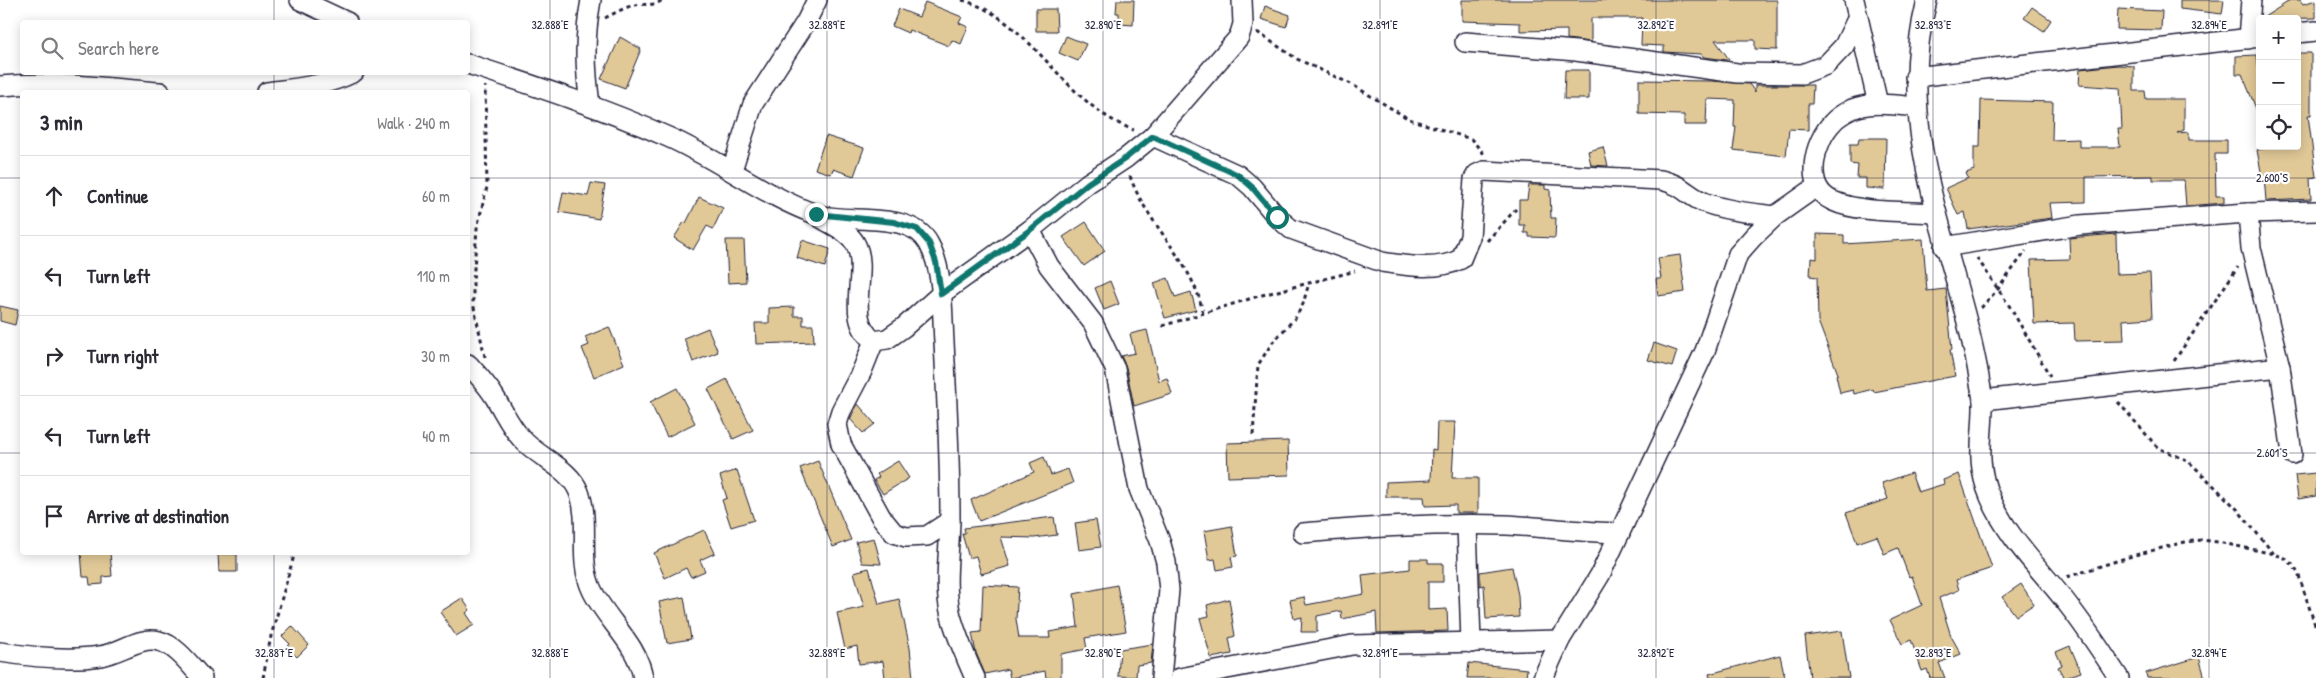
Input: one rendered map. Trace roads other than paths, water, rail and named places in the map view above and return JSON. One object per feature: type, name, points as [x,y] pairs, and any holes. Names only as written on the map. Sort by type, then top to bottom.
[{"type":"street","points":[[300,0],[343,20]]},
{"type":"street","points":[[590,105],[585,67],[585,30],[592,0]]},
{"type":"street","points":[[732,170],[753,104],[797,36],[817,0]]},
{"type":"street","points":[[476,67],[590,105],[669,137],[732,170],[779,198],[816,214],[848,235],[855,243],[859,256],[858,295],[861,323],[865,335],[874,341],[887,339],[941,294],[1030,230],[1088,183],[1126,158],[1153,136],[1239,37],[1243,24],[1242,0]]},
{"type":"street","points":[[1927,0],[1918,43],[1915,76],[1916,107],[1921,144],[1935,214],[1967,322],[1983,400],[1979,443],[1981,468],[1988,494],[2001,521],[2069,606],[2119,678]]},
{"type":"street","points":[[1915,76],[2254,38],[2251,0]]},
{"type":"street","points":[[1465,42],[1567,50],[1737,73],[1802,74],[1826,65],[1844,46],[1856,8]]},
{"type":"street","points":[[1856,8],[1878,104]]},
{"type":"street","points":[[2301,33],[2316,31]]},
{"type":"street","points":[[278,90],[342,78],[348,75]]},
{"type":"street","points":[[0,86],[63,84],[136,90]]},
{"type":"street","points":[[1916,107],[1878,104],[1852,109],[1833,121],[1818,146],[1814,165],[1816,187],[1831,201],[1854,207],[1935,214]]},
{"type":"street","points":[[1153,136],[1238,175],[1252,187],[1277,217],[1291,229],[1382,262],[1442,266],[1461,258],[1467,249],[1470,236],[1474,178],[1477,174],[1484,171],[1674,182],[1704,203],[1737,211],[1775,216]]},
{"type":"street","points":[[1543,678],[1560,640],[1600,575],[1705,352],[1738,254],[1775,216],[1816,187]]},
{"type":"street","points":[[1944,247],[2080,225],[2248,213],[2316,211]]},
{"type":"street","points":[[2248,213],[2251,248],[2280,367],[2292,454]]},
{"type":"street","points":[[816,214],[894,222],[917,229],[929,243],[936,262],[941,294],[950,521],[947,592],[951,615],[975,678]]},
{"type":"street","points":[[1030,230],[1049,266],[1093,323],[1115,369],[1139,489],[1160,541],[1166,562],[1169,590],[1161,678]]},
{"type":"street","points":[[874,341],[862,371],[841,411],[837,424],[841,444],[881,517],[894,533],[906,537],[927,536],[950,521]]},
{"type":"street","points":[[476,362],[494,396],[521,438],[533,450],[566,474],[575,484],[580,494],[583,514],[584,561],[591,588],[635,655],[643,678]]},
{"type":"street","points":[[1983,400],[2280,367]]},
{"type":"street","points":[[1303,533],[1407,525],[1506,525],[1620,533]]},
{"type":"street","points":[[1467,525],[1471,643]]},
{"type":"street","points":[[0,652],[27,656],[99,656],[119,652],[148,639],[161,641],[174,650],[202,678]]},
{"type":"street","points":[[1180,678],[1352,645],[1560,640]]}]
